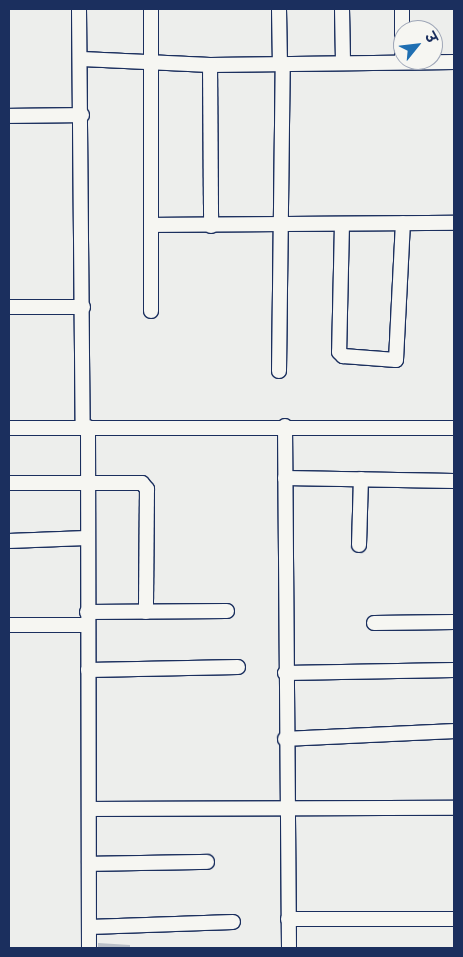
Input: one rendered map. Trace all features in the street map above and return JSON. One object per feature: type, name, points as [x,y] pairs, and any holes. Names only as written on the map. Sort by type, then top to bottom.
[{"type":"street","points":[[79,9],[82,59],[83,308],[87,484],[89,948]]},
{"type":"street","points":[[151,9],[151,311]]},
{"type":"street","points":[[279,371],[281,225],[280,9]]},
{"type":"street","points":[[342,9],[343,63]]},
{"type":"street","points":[[82,59],[151,64],[210,65],[393,62]]},
{"type":"street","points":[[210,65],[211,226]]},
{"type":"street","points":[[9,116],[82,115]]},
{"type":"street","points":[[342,224],[339,352],[343,356],[396,360],[403,223]]},
{"type":"street","points":[[152,225],[454,223]]},
{"type":"street","points":[[9,307],[83,308]]},
{"type":"street","points":[[285,426],[285,739],[289,948]]},
{"type":"street","points":[[9,428],[285,426],[454,428]]},
{"type":"street","points":[[285,478],[454,481]]},
{"type":"street","points":[[359,544],[361,479]]},
{"type":"street","points":[[9,483],[142,484],[147,490],[146,612]]},
{"type":"street","points":[[9,540],[86,538]]},
{"type":"street","points":[[9,625],[146,612],[227,611]]},
{"type":"street","points":[[374,623],[454,622]]},
{"type":"street","points":[[88,670],[238,667]]},
{"type":"street","points":[[285,673],[454,670]]},
{"type":"street","points":[[285,739],[454,731]]},
{"type":"street","points":[[89,809],[454,808]]},
{"type":"street","points":[[89,864],[207,862]]},
{"type":"street","points":[[288,920],[454,919]]},
{"type":"street","points":[[89,927],[233,922]]},
{"type":"building","points":[[98,943],[130,945],[130,948],[98,948]]}]
